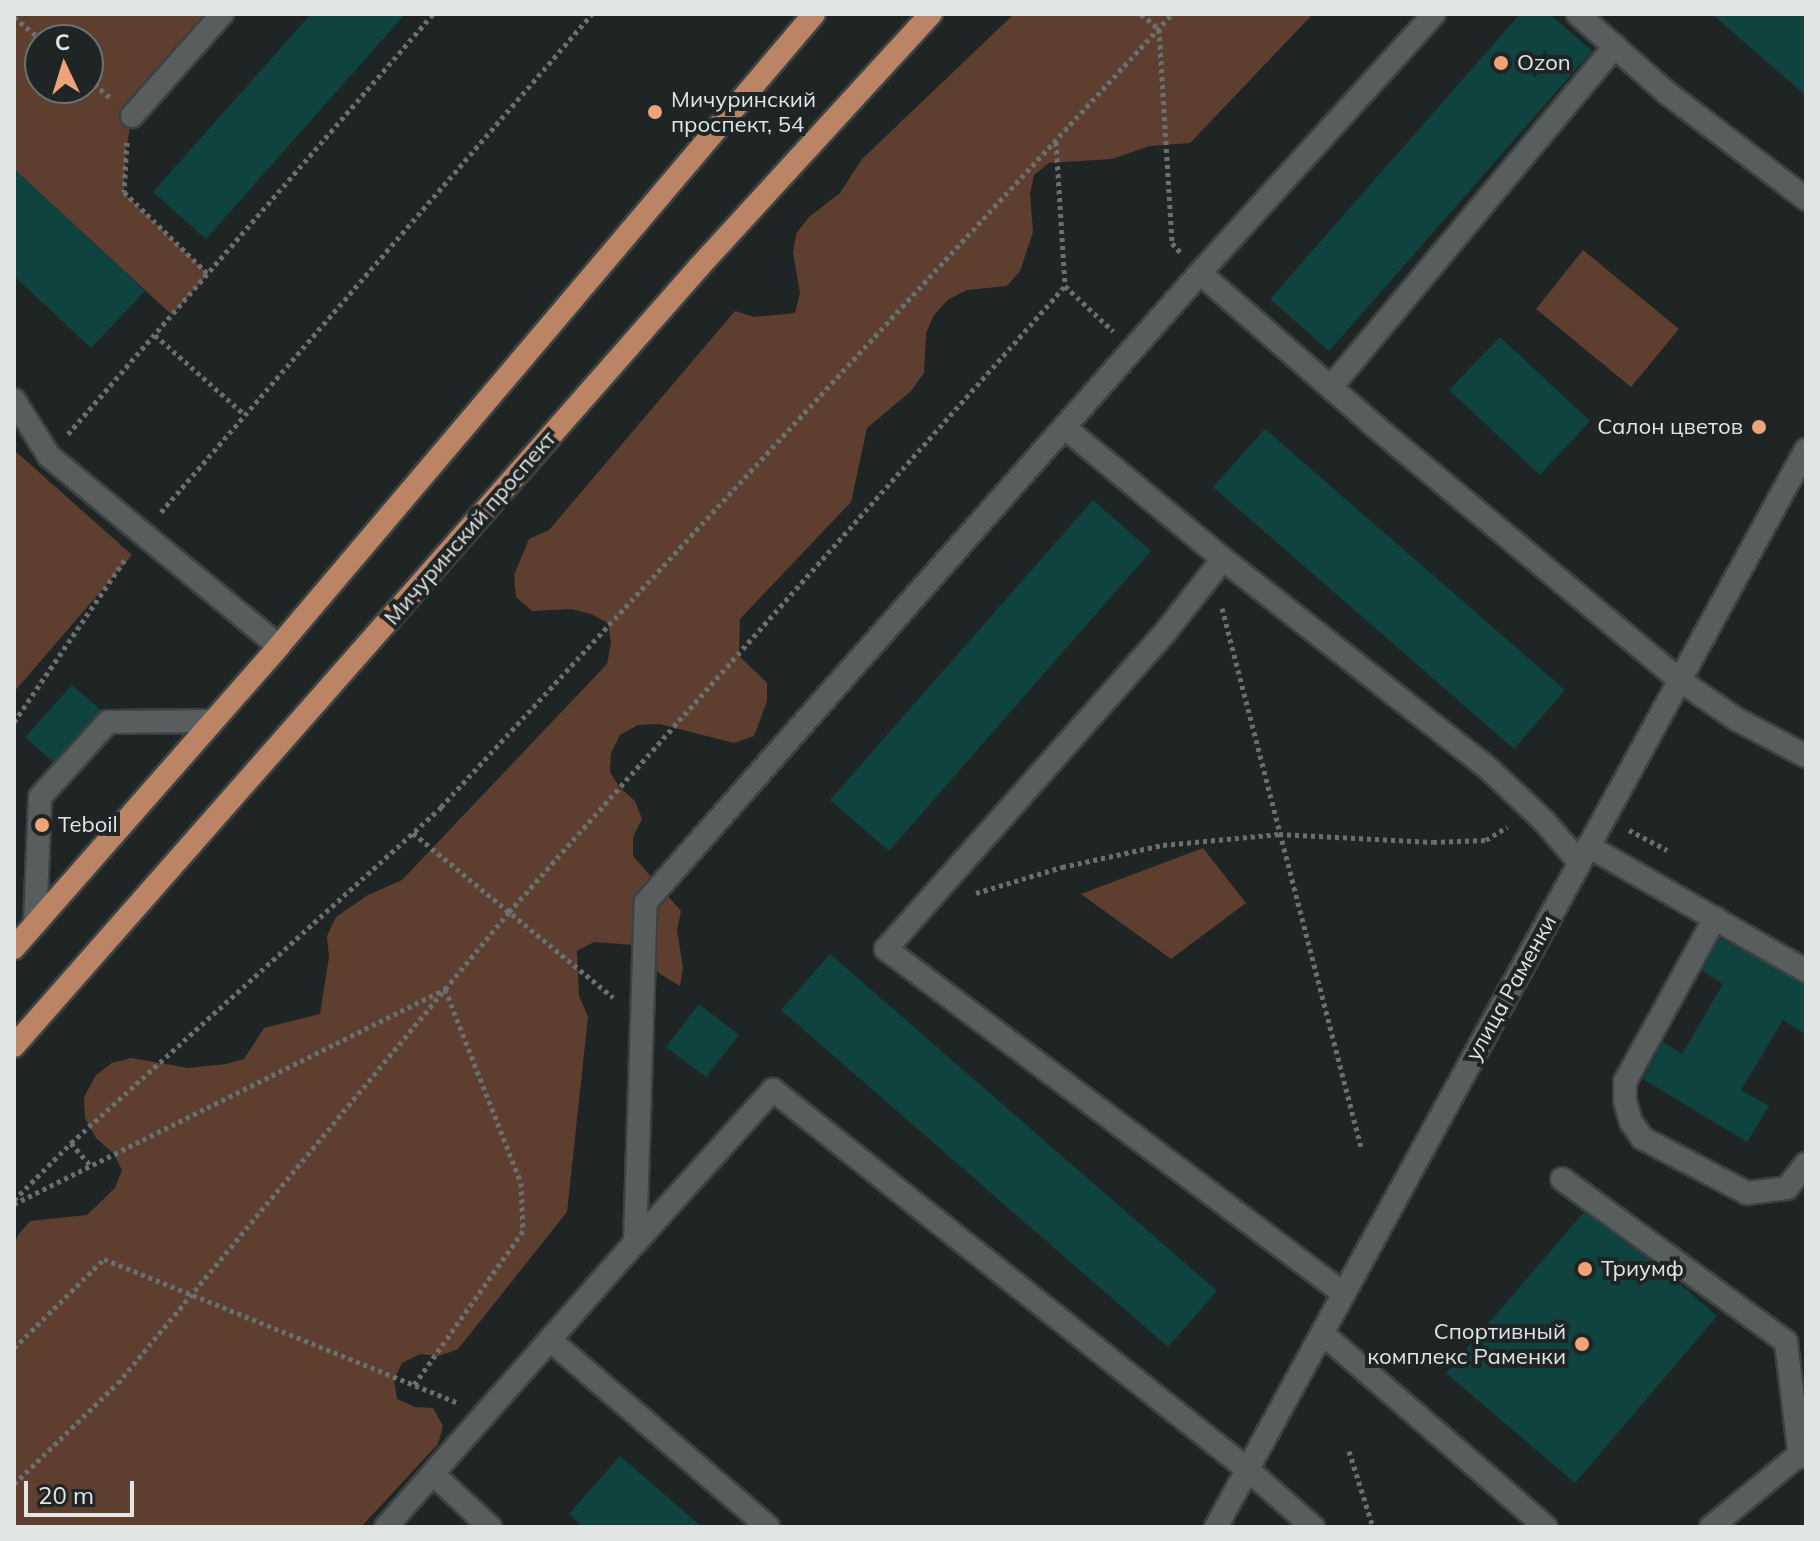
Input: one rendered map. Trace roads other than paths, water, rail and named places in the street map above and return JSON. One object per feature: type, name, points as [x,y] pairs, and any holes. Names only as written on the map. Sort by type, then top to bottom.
[{"type":"main road","points":[[14,948],[279,646],[814,14]]},
{"type":"main road","name":"Мичуринский проспект","points":[[14,1046],[699,267],[931,14]]},
{"type":"street","points":[[132,116],[222,14]]},
{"type":"street","points":[[635,1243],[646,902],[1200,273],[1434,14]]},
{"type":"street","points":[[1578,14],[1667,93],[1806,199]]},
{"type":"street","points":[[1331,387],[1615,46]]},
{"type":"street","points":[[1200,273],[1678,679],[1736,719],[1803,748]]},
{"type":"street","points":[[14,400],[49,456],[279,646]]},
{"type":"street","points":[[1064,427],[1218,566],[1490,770],[1531,812],[1584,854],[1715,918],[1806,971]]},
{"type":"street","name":"улица Раменки","points":[[1216,1527],[1806,450]]},
{"type":"street","points":[[1218,566],[1167,630],[886,949],[1343,1293]]},
{"type":"street","points":[[35,924],[40,797],[108,722],[213,721]]},
{"type":"street","points":[[1715,918],[1625,1082],[1625,1101],[1631,1122],[1642,1138],[1747,1193],[1787,1188],[1806,1164]]},
{"type":"street","points":[[386,1527],[773,1090],[1247,1469],[1313,1527]]},
{"type":"street","points":[[1562,1179],[1786,1342],[1803,1453],[1711,1527]]},
{"type":"street","points":[[1323,1334],[1546,1527]]},
{"type":"street","points":[[550,1340],[768,1527]]},
{"type":"street","points":[[433,1474],[490,1527]]},
{"type":"place","name":"Ozon","points":[[1501,63]]},
{"type":"place","name":"Мичуринский проспект, 54","points":[[655,112]]},
{"type":"place","name":"Салон цветов","points":[[1759,427]]},
{"type":"place","name":"Teboil","points":[[42,825]]},
{"type":"place","name":"Триумф","points":[[1585,1269]]},
{"type":"place","name":"Спортивный комплекс Раменки","points":[[1582,1344]]}]
